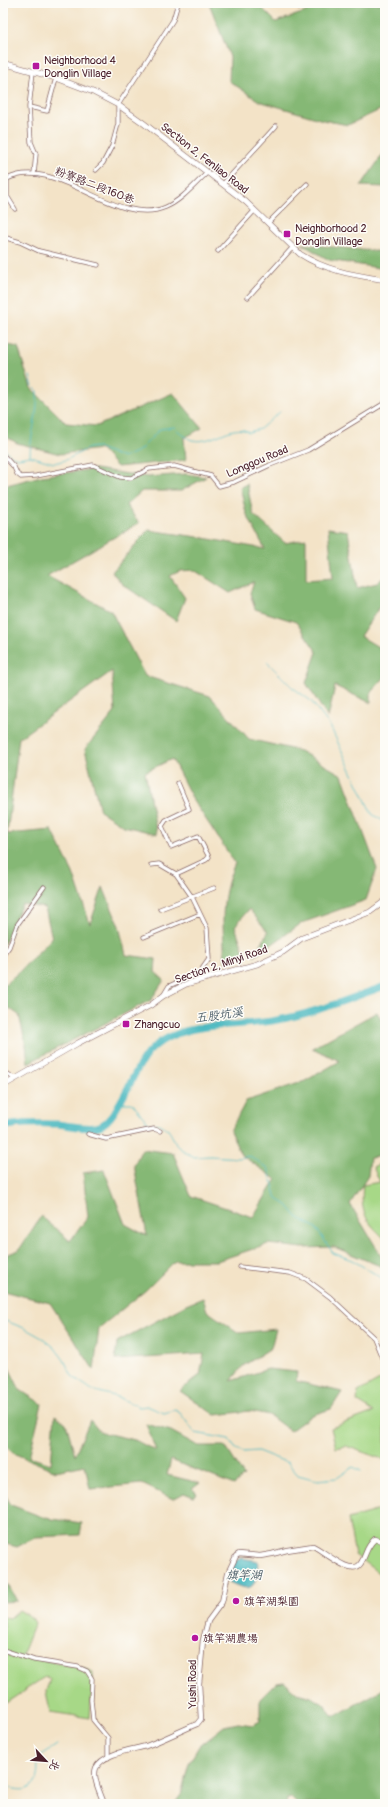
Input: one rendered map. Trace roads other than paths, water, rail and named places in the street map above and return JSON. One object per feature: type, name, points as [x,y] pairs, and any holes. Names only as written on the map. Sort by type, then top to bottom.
[{"type":"main road","name":"Section 2, Fenliao Road","points":[[3,63],[56,78],[93,92],[118,105],[223,184],[255,210],[293,247],[309,260],[353,275],[385,280]]},
{"type":"main road","name":"Section 2, Minyi Road","points":[[3,1086],[78,1043],[152,1005],[163,996],[186,984],[257,964],[283,952],[302,938],[370,912],[385,901]]},
{"type":"street","points":[[96,170],[112,146],[118,124],[118,105],[173,20],[178,3]]},
{"type":"street","points":[[293,3],[298,8]]},
{"type":"street","points":[[33,72],[29,107],[30,137],[36,154],[34,174]]},
{"type":"street","points":[[29,107],[47,111],[56,78]]},
{"type":"street","points":[[223,184],[276,126]]},
{"type":"street","name":"粉寮路二段160巷","points":[[14,209],[7,196],[7,179],[17,174],[34,174],[66,181],[75,188],[116,204],[141,211],[151,212],[166,207],[179,199],[208,172]]},
{"type":"street","points":[[268,223],[307,184]]},
{"type":"street","points":[[218,251],[255,210]]},
{"type":"street","points":[[3,237],[20,242],[39,251],[98,265]]},
{"type":"street","points":[[248,297],[293,247]]},
{"type":"street","name":"Longgou Road","points":[[3,455],[14,467],[16,474],[21,476],[36,476],[93,465],[120,477],[131,478],[149,469],[174,466],[211,476],[219,486],[234,482],[270,465],[308,450],[385,404]]},
{"type":"street","points":[[176,874],[206,860],[209,857],[198,836],[171,847],[162,826],[166,820],[189,809],[178,783]]},
{"type":"street","points":[[151,865],[159,864],[176,874],[192,897],[207,928],[209,959],[200,972],[170,986],[163,996]]},
{"type":"street","points":[[3,955],[9,947],[18,925],[44,887]]},
{"type":"street","points":[[160,909],[214,888]]},
{"type":"street","points":[[144,937],[200,914]]},
{"type":"street","points":[[8,1074],[15,1079]]},
{"type":"street","points":[[88,1134],[106,1139],[154,1129],[160,1131]]},
{"type":"street","points":[[240,1267],[290,1273],[306,1279],[330,1297],[374,1338],[385,1365]]},
{"type":"street","name":"Yushi Road","points":[[108,1758],[118,1753],[146,1746],[197,1724],[199,1721],[202,1713],[199,1684],[203,1640],[208,1622],[222,1602],[228,1573],[236,1556],[239,1554],[260,1556],[313,1546],[341,1564],[354,1568],[358,1567],[362,1563],[366,1550],[375,1539],[385,1542]]},
{"type":"street","points":[[3,1650],[34,1660],[88,1670],[92,1679],[91,1700],[93,1720],[108,1738],[108,1758],[98,1766],[96,1772],[98,1787],[104,1804]]},
{"type":"water","name":"旗竿湖","points":[[242,1558],[258,1561],[255,1582],[249,1587],[244,1588],[229,1582],[235,1561]]},
{"type":"waterway","points":[[30,376],[33,387],[37,391],[36,416],[31,439],[30,456]]},
{"type":"waterway","points":[[3,447],[10,455],[18,458],[30,456],[54,463],[66,460],[89,448],[97,447],[123,458],[140,450],[160,429],[174,427],[190,439],[200,441],[229,431],[242,430],[249,432],[260,429],[280,412]]},
{"type":"waterway","points":[[267,662],[292,687],[311,701],[330,726],[372,814],[385,822]]},
{"type":"waterway","name":"五股坑溪","points":[[382,986],[385,989]]},
{"type":"waterway","name":"五股坑溪","points":[[3,1127],[16,1124],[57,1124],[87,1128],[98,1127],[105,1123],[114,1113],[136,1071],[148,1053],[166,1039],[190,1030],[213,1026],[260,1023],[301,1015],[385,986]]},
{"type":"waterway","points":[[120,1103],[132,1103],[149,1124],[159,1124],[168,1129],[178,1147],[193,1157],[210,1156],[239,1158],[250,1156],[268,1168],[277,1199],[287,1205],[297,1217],[316,1228],[333,1253],[352,1260],[382,1278]]},
{"type":"waterway","points":[[3,1320],[24,1328],[44,1339],[55,1348],[64,1360],[72,1376],[92,1390],[118,1397],[139,1407],[147,1406],[164,1413],[175,1410],[180,1413],[195,1433],[229,1439],[235,1448],[243,1452],[258,1451],[288,1463],[298,1475],[317,1480],[337,1478],[353,1467],[361,1471]]},
{"type":"waterway","points":[[3,1785],[20,1790],[27,1789],[32,1786],[37,1776],[37,1758],[57,1745]]},
{"type":"place","name":"Neighborhood 4 Donglin Village","points":[[36,66]]},
{"type":"place","name":"Neighborhood 2 Donglin Village","points":[[287,234]]},
{"type":"place","name":"Zhangcuo","points":[[126,1024]]},
{"type":"place","name":"旗竿湖梨園","points":[[236,1601]]},
{"type":"place","name":"旗竿湖農場","points":[[195,1638]]}]
